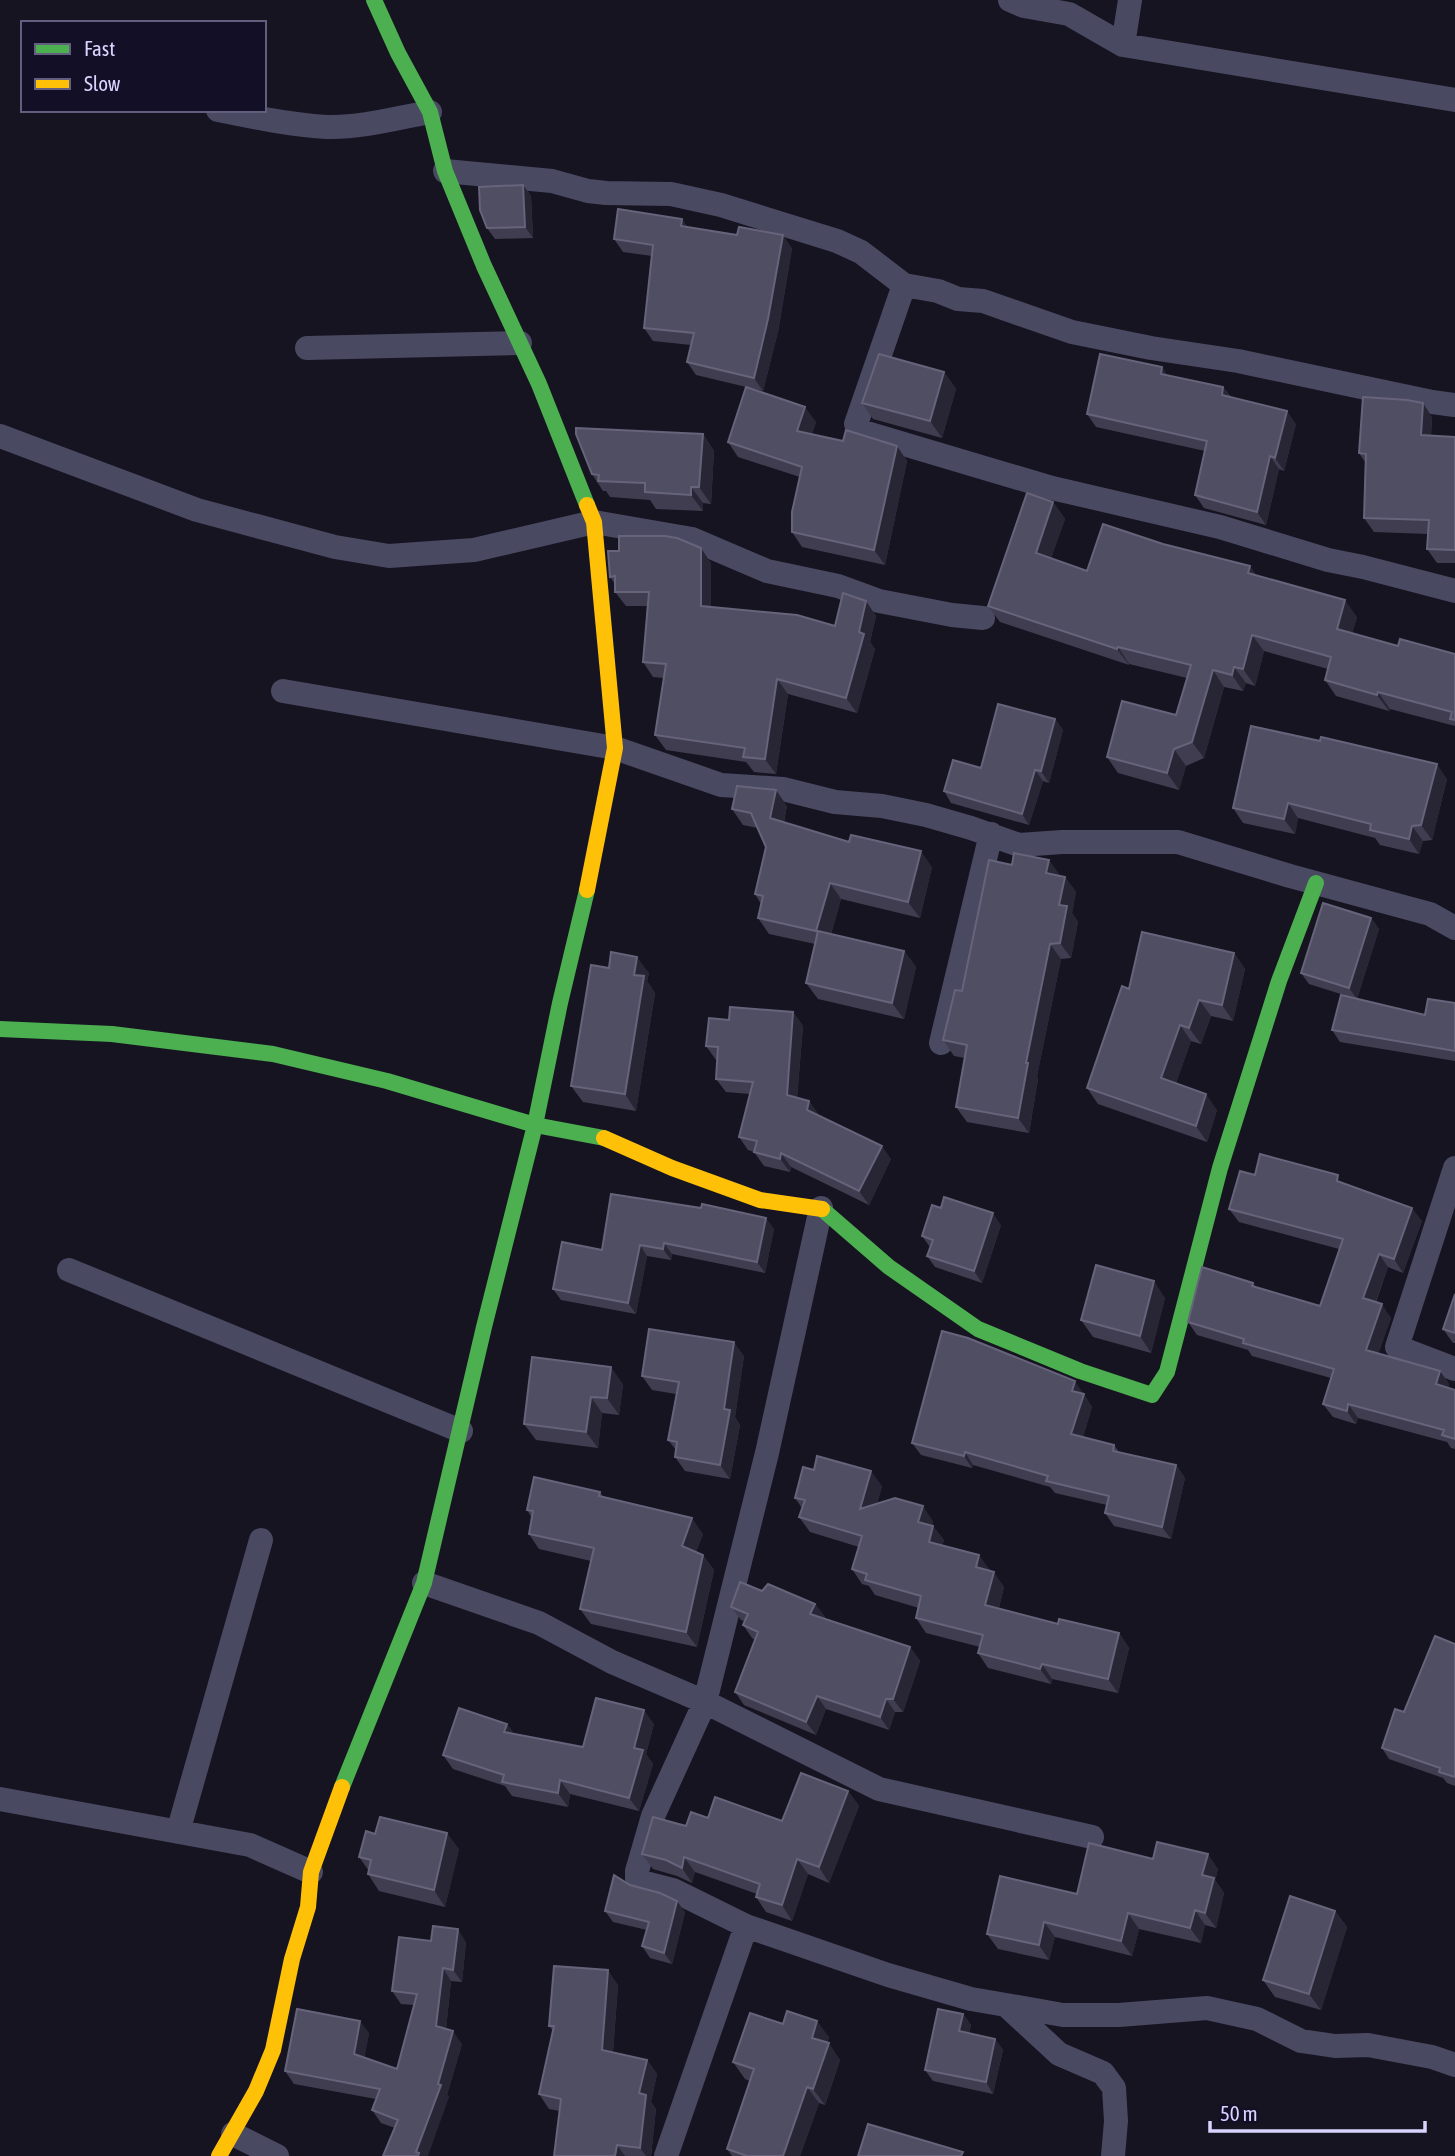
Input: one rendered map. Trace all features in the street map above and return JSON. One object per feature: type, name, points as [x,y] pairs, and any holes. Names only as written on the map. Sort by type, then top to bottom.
[{"type":"street","points":[[219,2156],[256,2091],[274,2050],[292,1959],[308,1907],[311,1872],[424,1583],[535,1125],[560,1003],[590,878],[615,748],[594,522],[539,384],[484,266],[445,171],[430,112],[398,53],[374,0]]},
{"type":"street","points":[[1010,0],[1024,6],[1069,14],[1123,45],[1455,100]]},
{"type":"street","points":[[1123,45],[1130,0]]},
{"type":"street","points":[[227,112],[265,120],[328,127],[370,123],[430,112]]},
{"type":"street","points":[[445,171],[552,181],[606,193],[671,194],[720,205],[837,241],[860,253],[904,285],[938,291],[958,299],[983,301],[1072,332],[1238,361],[1433,402],[1455,404]]},
{"type":"street","points":[[904,285],[856,424],[860,431],[1052,488],[1220,527],[1328,560],[1455,591]]},
{"type":"street","points":[[307,348],[520,343]]},
{"type":"street","points":[[0,436],[197,510],[335,548],[389,556],[474,550],[594,522],[692,539],[767,571],[838,586],[878,601],[983,618]]},
{"type":"street","points":[[283,691],[615,748],[721,785],[783,789],[835,802],[882,806],[926,815],[1019,845],[1062,842],[1178,842],[1430,914],[1455,928]]},
{"type":"street","points":[[942,1043],[991,834]]},
{"type":"street","points":[[0,1028],[112,1034],[274,1054],[387,1081],[535,1125],[602,1137],[672,1168],[760,1200],[821,1208],[889,1267],[978,1329],[1080,1371],[1152,1395],[1167,1372],[1220,1168],[1279,981],[1316,883]]},
{"type":"street","points":[[1455,1168],[1396,1347],[1455,1369]]},
{"type":"street","points":[[821,1208],[767,1453],[705,1702],[653,1816],[637,1878],[642,1882],[673,1890],[746,1926],[887,1975],[971,1999],[1063,2015],[1119,2015],[1207,2008],[1257,2019],[1301,2041],[1335,2046],[1368,2045],[1432,2057],[1455,2065]]},
{"type":"street","points":[[69,1270],[461,1431]]},
{"type":"street","points":[[178,1832],[261,1539]]},
{"type":"street","points":[[424,1583],[539,1623],[612,1662],[705,1702],[879,1789],[1092,1838]]},
{"type":"street","points":[[0,1799],[250,1845],[311,1872]]},
{"type":"street","points":[[666,2156],[746,1926]]},
{"type":"street","points":[[1006,2005],[1059,2054],[1103,2073],[1114,2088],[1116,2121],[1113,2156]]},
{"type":"street","points":[[233,2134],[277,2156]]},
{"type":"building","points":[[523,185],[525,227],[487,228],[480,210],[479,187]]},
{"type":"building","points":[[618,209],[682,219],[681,226],[737,235],[739,227],[783,235],[754,378],[687,362],[694,333],[644,328],[653,245],[614,239]]},
{"type":"building","points":[[879,354],[944,372],[930,421],[862,403]]},
{"type":"building","points":[[1100,354],[1162,367],[1161,374],[1223,387],[1222,395],[1287,411],[1275,458],[1270,456],[1257,512],[1195,495],[1207,441],[1087,414]]},
{"type":"building","points":[[746,387],[805,407],[797,431],[843,441],[846,430],[897,446],[874,550],[792,532],[792,512],[802,467],[728,442]]},
{"type":"building","points":[[1363,397],[1423,403],[1421,435],[1455,437],[1455,550],[1427,549],[1429,520],[1364,518],[1366,454],[1359,453]]},
{"type":"building","points":[[576,428],[703,434],[699,487],[691,487],[691,495],[645,492],[645,483],[598,481],[599,475],[592,474]]},
{"type":"building","points":[[1027,493],[1053,502],[1036,553],[1087,571],[1103,524],[1163,544],[1250,566],[1248,573],[1345,600],[1337,629],[1398,646],[1400,639],[1455,654],[1455,720],[1450,719],[1452,712],[1325,680],[1331,657],[1252,635],[1243,669],[1234,667],[1232,675],[1213,670],[1192,742],[1174,749],[1167,773],[1107,757],[1122,701],[1176,715],[1191,665],[1118,647],[1117,649],[988,606]]},
{"type":"building","points":[[619,536],[665,536],[701,548],[701,606],[797,615],[835,626],[843,593],[866,601],[859,632],[864,634],[846,698],[777,679],[765,759],[743,757],[745,748],[655,735],[666,664],[643,662],[649,592],[615,592],[615,576],[610,577],[608,551],[619,551]]},
{"type":"building","points":[[998,704],[1055,719],[1041,771],[1035,770],[1022,814],[944,791],[953,760],[981,768]]},
{"type":"building","points":[[1251,726],[1320,741],[1321,737],[1437,764],[1421,825],[1412,826],[1409,839],[1370,830],[1371,824],[1288,803],[1284,819],[1233,808]]},
{"type":"building","points":[[737,786],[776,790],[770,818],[849,842],[851,835],[921,851],[908,902],[830,883],[816,931],[758,918],[763,896],[755,894],[766,847],[751,813],[732,809]]},
{"type":"building","points":[[1014,853],[1049,860],[1046,873],[1065,877],[1059,905],[1067,906],[1060,943],[1050,944],[1018,1118],[956,1107],[967,1045],[943,1040],[955,990],[962,991],[989,860],[1012,865]]},
{"type":"building","points":[[1323,903],[1371,918],[1349,988],[1301,973]]},
{"type":"building","points":[[818,931],[904,951],[892,1003],[806,983]]},
{"type":"building","points":[[1142,932],[1234,953],[1222,1005],[1199,1000],[1189,1028],[1180,1025],[1161,1078],[1206,1094],[1196,1126],[1087,1088],[1122,986],[1129,989]]},
{"type":"building","points":[[611,952],[637,957],[634,975],[644,976],[625,1094],[571,1086],[591,965],[609,968]]},
{"type":"building","points":[[1341,995],[1425,1015],[1428,999],[1455,1003],[1455,1051],[1332,1030]]},
{"type":"building","points":[[730,1007],[793,1012],[787,1095],[809,1101],[807,1110],[882,1146],[859,1191],[781,1153],[780,1159],[754,1152],[757,1141],[739,1137],[753,1082],[716,1079],[718,1047],[706,1046],[709,1018],[729,1020]]},
{"type":"building","points":[[1260,1154],[1338,1175],[1337,1181],[1412,1208],[1394,1259],[1379,1254],[1363,1298],[1382,1304],[1366,1350],[1440,1371],[1436,1384],[1455,1390],[1455,1439],[1442,1435],[1444,1430],[1348,1404],[1347,1411],[1323,1404],[1334,1369],[1243,1343],[1244,1339],[1188,1322],[1202,1267],[1253,1283],[1252,1286],[1320,1306],[1343,1239],[1229,1209],[1240,1171],[1255,1175]]},
{"type":"building","points":[[611,1194],[701,1208],[702,1204],[766,1218],[757,1262],[664,1243],[663,1249],[640,1245],[628,1303],[553,1289],[562,1242],[602,1250]]},
{"type":"building","points":[[944,1197],[993,1213],[974,1271],[927,1256],[933,1240],[922,1236],[932,1205],[941,1208]]},
{"type":"building","points":[[1096,1265],[1154,1281],[1140,1336],[1081,1320]]},
{"type":"building","points":[[1455,1294],[1455,1333],[1443,1329]]},
{"type":"building","points":[[649,1329],[734,1342],[724,1409],[730,1410],[720,1465],[675,1457],[677,1442],[668,1440],[679,1382],[642,1376]]},
{"type":"building","points":[[942,1331],[968,1338],[1075,1381],[1072,1391],[1084,1394],[1071,1434],[1114,1445],[1113,1451],[1176,1465],[1162,1527],[1105,1513],[1109,1496],[1046,1481],[1048,1476],[965,1452],[964,1456],[912,1443]]},
{"type":"building","points":[[532,1357],[611,1367],[607,1398],[591,1397],[586,1432],[524,1424]]},
{"type":"building","points":[[817,1456],[871,1471],[860,1509],[895,1498],[923,1506],[918,1522],[933,1526],[929,1542],[979,1555],[976,1567],[994,1572],[985,1605],[1058,1624],[1059,1619],[1119,1633],[1108,1679],[1042,1664],[1040,1669],[978,1653],[983,1635],[916,1618],[921,1596],[865,1580],[867,1574],[852,1569],[862,1536],[799,1517],[805,1500],[795,1498],[803,1467],[814,1470]]},
{"type":"building","points":[[534,1477],[692,1518],[682,1546],[703,1555],[686,1632],[580,1609],[594,1548],[529,1534],[533,1511],[527,1510]]},
{"type":"building","points":[[740,1582],[762,1591],[768,1584],[815,1604],[810,1614],[910,1647],[893,1699],[886,1699],[880,1717],[817,1696],[806,1722],[735,1692],[758,1632],[743,1625],[748,1614],[731,1607]]},
{"type":"building","points":[[1435,1636],[1455,1644],[1455,1777],[1439,1772],[1440,1768],[1382,1748],[1395,1709],[1404,1712]]},
{"type":"building","points":[[596,1698],[644,1710],[634,1748],[643,1750],[629,1798],[560,1780],[558,1793],[502,1782],[504,1775],[443,1755],[459,1708],[507,1724],[504,1732],[583,1747]]},
{"type":"building","points":[[801,1773],[848,1791],[819,1867],[797,1859],[782,1905],[756,1897],[760,1884],[684,1857],[682,1868],[666,1860],[642,1854],[653,1817],[686,1826],[691,1812],[708,1818],[715,1797],[782,1821]]},
{"type":"building","points":[[380,1817],[447,1833],[434,1890],[368,1874],[371,1860],[359,1857],[366,1831],[375,1834]]},
{"type":"building","points":[[1157,1842],[1208,1854],[1202,1875],[1214,1878],[1205,1913],[1195,1910],[1190,1928],[1128,1913],[1121,1941],[1044,1922],[1039,1945],[987,1934],[1000,1876],[1077,1894],[1089,1843],[1153,1859]]},
{"type":"building","points":[[614,1875],[630,1885],[677,1901],[664,1953],[642,1946],[649,1922],[605,1911]]},
{"type":"building","points":[[1290,1896],[1335,1911],[1309,1994],[1263,1980]]},
{"type":"building","points":[[433,1926],[458,1929],[453,1970],[443,1968],[436,2026],[453,2031],[438,2084],[441,2085],[416,2152],[419,2153],[418,2156],[383,2156],[398,2120],[372,2110],[380,2089],[285,2071],[297,2009],[360,2021],[354,2054],[397,2069],[417,1994],[392,1991],[399,1937],[431,1941]]},
{"type":"building","points":[[554,1966],[608,1970],[602,2050],[647,2060],[639,2093],[646,2095],[640,2148],[617,2145],[615,2156],[554,2156],[561,2099],[539,2094],[554,2026],[549,2026]]},
{"type":"building","points":[[938,2009],[963,2014],[959,2031],[995,2039],[986,2082],[925,2070]]},
{"type":"building","points":[[787,2011],[817,2021],[812,2038],[829,2043],[813,2089],[807,2087],[783,2156],[747,2156],[727,2149],[754,2069],[733,2062],[750,2013],[783,2024]]},
{"type":"building","points":[[868,2124],[963,2152],[961,2156],[858,2156]]},
{"type":"traffic: fast","points":[[374,0],[398,53],[430,112],[445,171],[484,266],[539,384],[587,505]]},
{"type":"traffic: fast","points":[[822,1209],[889,1267],[978,1329],[1080,1371],[1152,1395],[1167,1372],[1220,1168],[1279,981],[1316,883]]},
{"type":"traffic: fast","points":[[342,1787],[424,1583],[535,1125],[587,890]]},
{"type":"traffic: fast","points":[[0,1029],[112,1034],[273,1054],[387,1081],[535,1125],[604,1138]]},
{"type":"traffic: slow","points":[[587,505],[594,522],[615,748],[587,890]]},
{"type":"traffic: slow","points":[[604,1138],[672,1168],[760,1200],[822,1209]]},
{"type":"traffic: slow","points":[[219,2156],[256,2091],[273,2050],[292,1959],[308,1907],[311,1872],[342,1787]]}]
